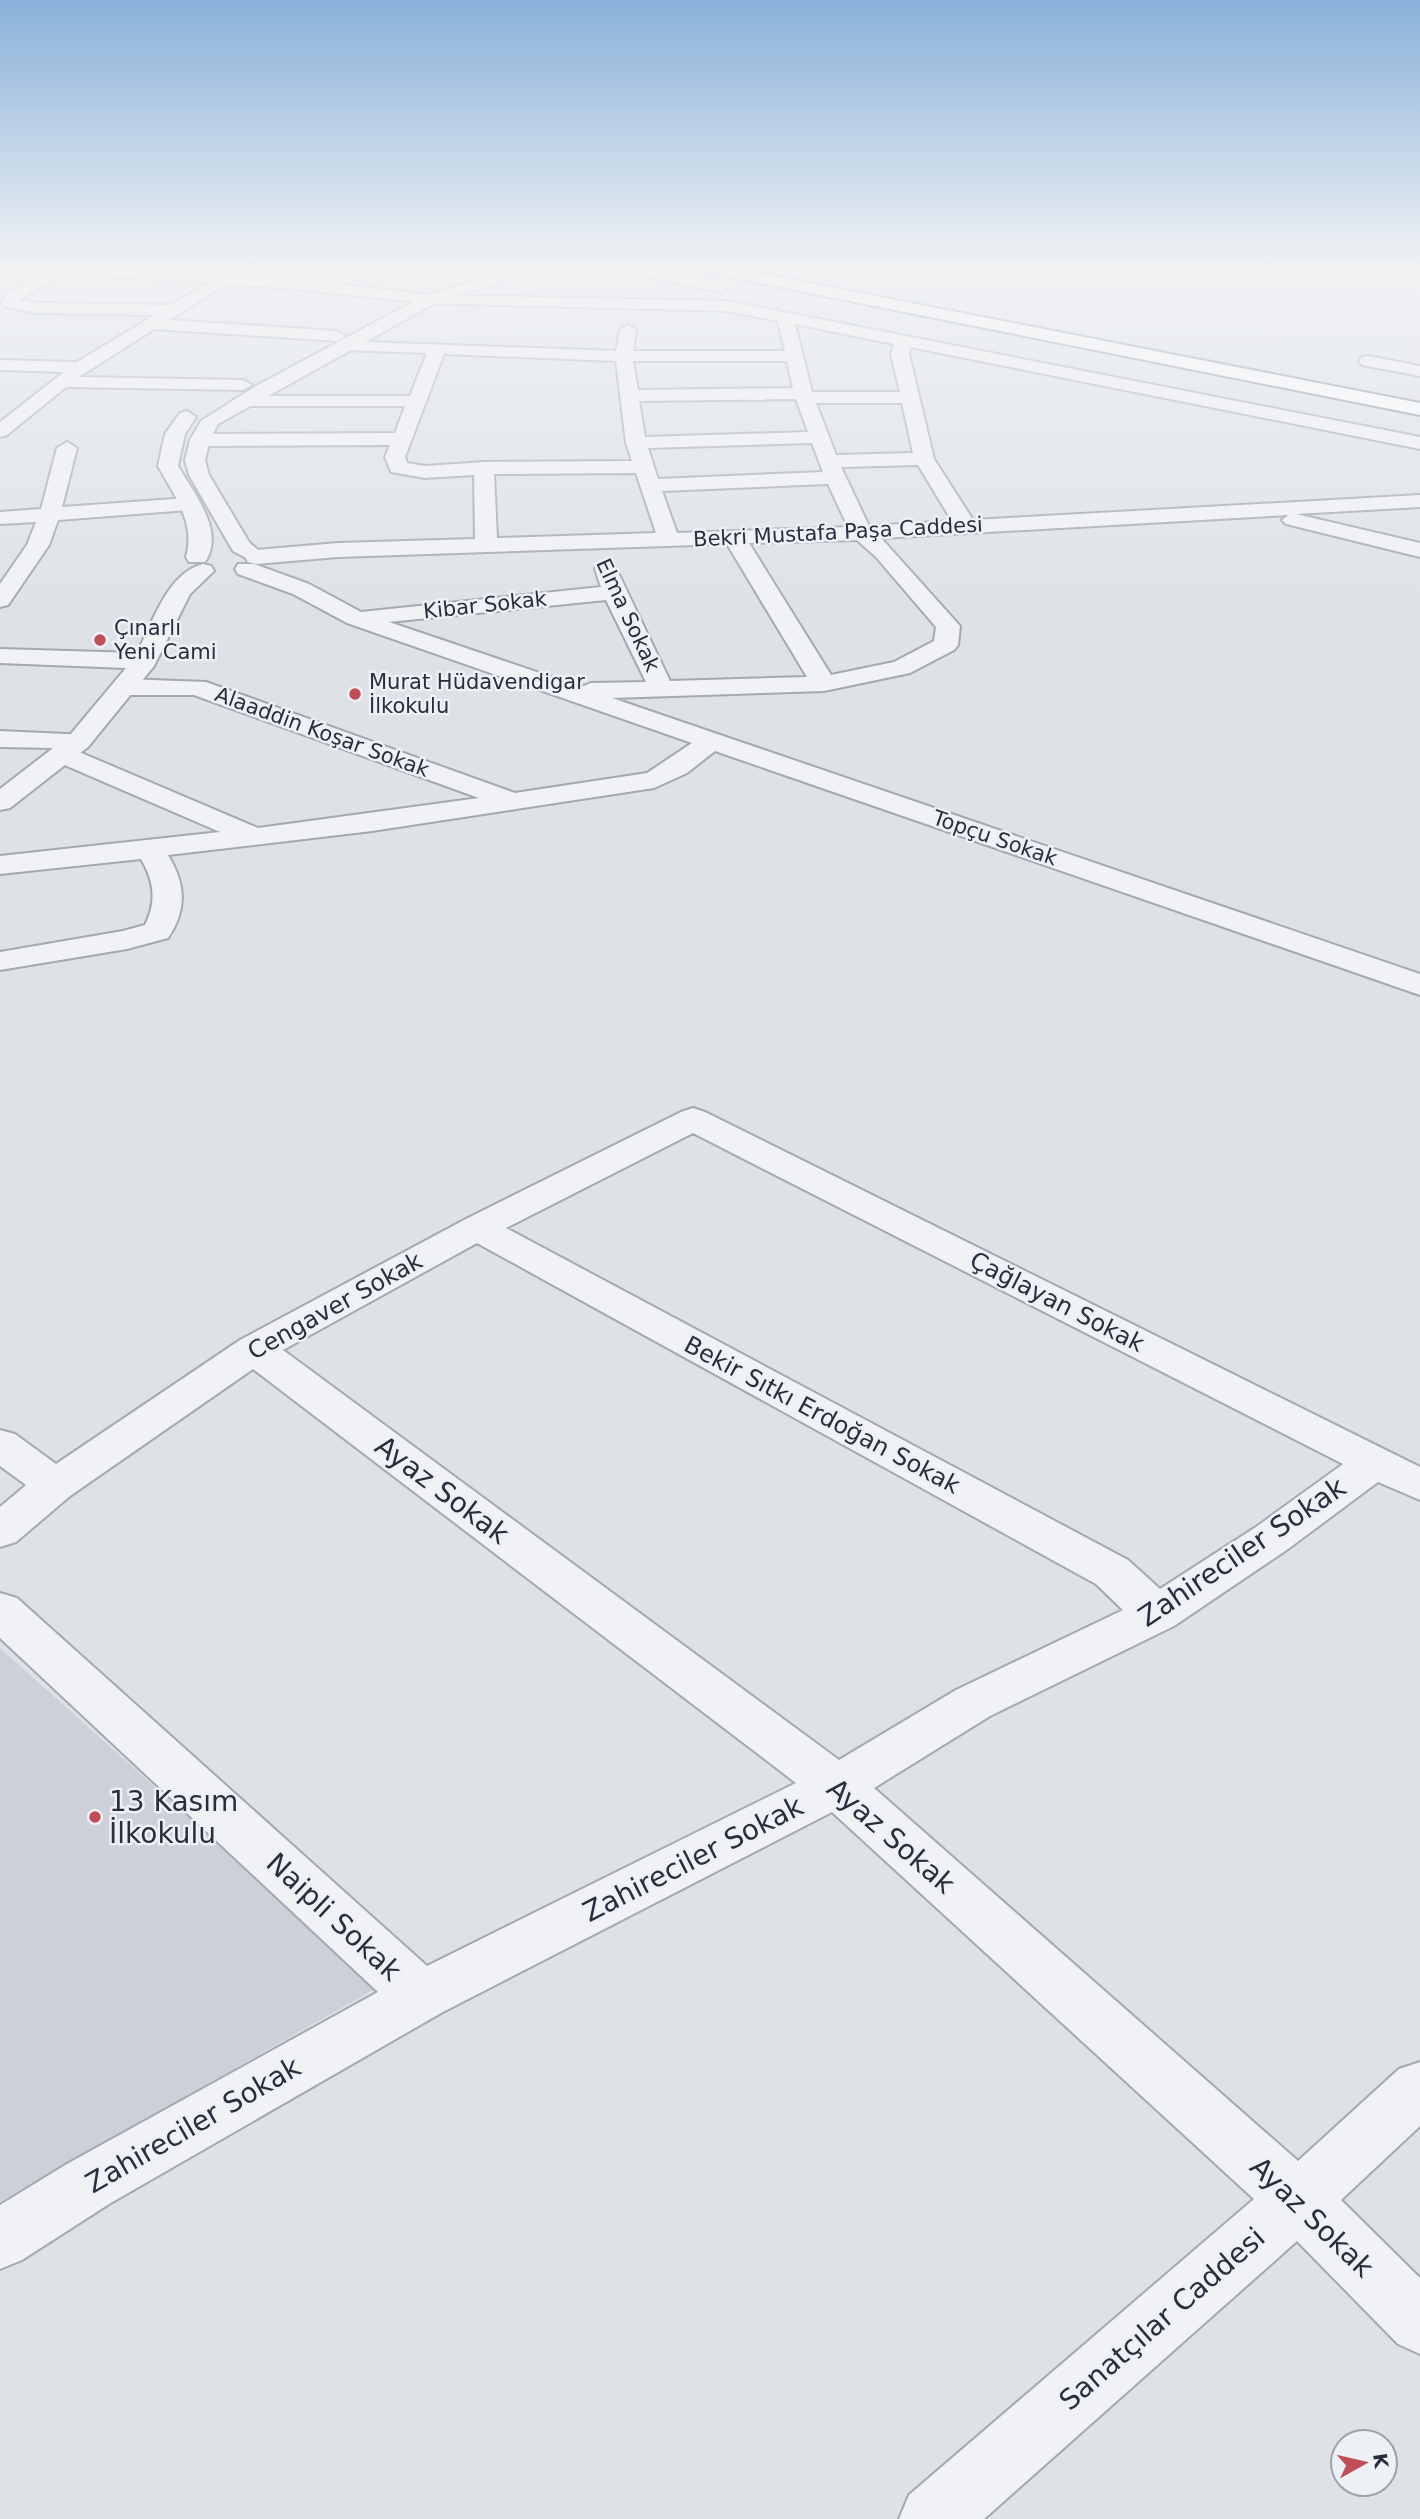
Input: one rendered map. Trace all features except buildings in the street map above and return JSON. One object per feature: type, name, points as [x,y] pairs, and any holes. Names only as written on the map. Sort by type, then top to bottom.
[{"type":"highway","points":[[1272,380],[1420,409]]},
{"type":"highway","points":[[1331,380],[1420,397]]},
{"type":"street","points":[[0,431],[67,380]]},
{"type":"street","points":[[208,567],[198,523],[168,466],[179,425],[188,416],[267,380]]},
{"type":"street","points":[[425,380],[395,457],[398,468],[425,472],[484,468],[645,476],[832,470],[924,459]]},
{"type":"street","points":[[628,380],[636,443],[669,541]]},
{"type":"street","points":[[801,380],[832,470],[862,533]]},
{"type":"street","points":[[905,380],[924,459],[965,526]]},
{"type":"street","points":[[1095,380],[1420,443]]},
{"type":"street","points":[[1165,380],[1420,430]]},
{"type":"street","points":[[64,382],[416,401]]},
{"type":"street","points":[[242,393],[211,421],[200,440],[195,460],[199,475],[251,560]]},
{"type":"street","points":[[631,396],[908,397]]},
{"type":"street","points":[[636,443],[821,437]]},
{"type":"street","points":[[200,440],[401,439]]},
{"type":"street","points":[[0,600],[38,545],[50,516],[67,448]]},
{"type":"street","points":[[484,468],[486,547]]},
{"type":"street","name":"Bekri Mustafa Paşa Caddesi","points":[[251,560],[338,550],[862,533],[1420,501]]},
{"type":"street","points":[[0,518],[188,504]]},
{"type":"street","points":[[1252,510],[1420,550]]},
{"type":"street","name":"Topçu Sokak","points":[[570,692],[824,684],[901,668],[946,645],[948,626],[884,552],[862,533]]},
{"type":"street","points":[[734,537],[824,684]]},
{"type":"street","name":"Elma Sokak","points":[[596,542],[614,593],[661,688]]},
{"type":"street","points":[[0,802],[71,748],[145,661],[180,591],[208,567],[221,551],[251,560]]},
{"type":"street","name":"Topçu Sokak","points":[[251,560],[321,602],[355,618],[1420,985]]},
{"type":"street","name":"Topçu Sokak","points":[[208,567],[292,597],[321,602]]},
{"type":"street","name":"Kibar Sokak","points":[[355,618],[614,593]]},
{"type":"street","points":[[0,656],[145,661]]},
{"type":"street","name":"Alaaddin Koşar Sokak","points":[[124,687],[197,687],[516,802]]},
{"type":"street","points":[[0,739],[71,748],[255,837]]},
{"type":"street","points":[[0,865],[255,837],[516,802],[654,780],[677,767],[711,741]]},
{"type":"street","points":[[0,961],[127,940],[157,931],[167,914],[169,887],[162,868],[150,849]]},
{"type":"street","name":"Cengaver Sokak","points":[[0,1531],[55,1485],[254,1349],[477,1228],[693,1119]]},
{"type":"street","name":"Çağlayan Sokak","points":[[693,1119],[1420,1485]]},
{"type":"street","name":"Bekir Sıtkı Erdoğan Sokak","points":[[477,1228],[1112,1572],[1157,1614]]},
{"type":"street","name":"Ayaz Sokak","points":[[254,1349],[837,1786],[1298,2200],[1420,2322]]},
{"type":"street","points":[[0,1444],[55,1485]]},
{"type":"street","name":"Zahireciler Sokak","points":[[0,2239],[88,2184],[421,1996],[837,1786],[973,1703],[1157,1614],[1272,1538],[1375,1462]]},
{"type":"street","name":"Naipli Sokak","points":[[0,1610],[421,1996]]},
{"type":"street","name":"Sanatçılar Caddesi","points":[[933,2519],[1298,2200],[1420,2088]]},
{"type":"shaded area","name":"13 Kasım İlkokulu","points":[[0,1648],[378,1987],[0,2202]]},
{"type":"place","name":"Çınarlı Yeni Cami","points":[[100,640]]},
{"type":"place","name":"Murat Hüdavendigar İlkokulu","points":[[355,694]]},
{"type":"place","name":"13 Kasım İlkokulu","points":[[95,1817]]}]
